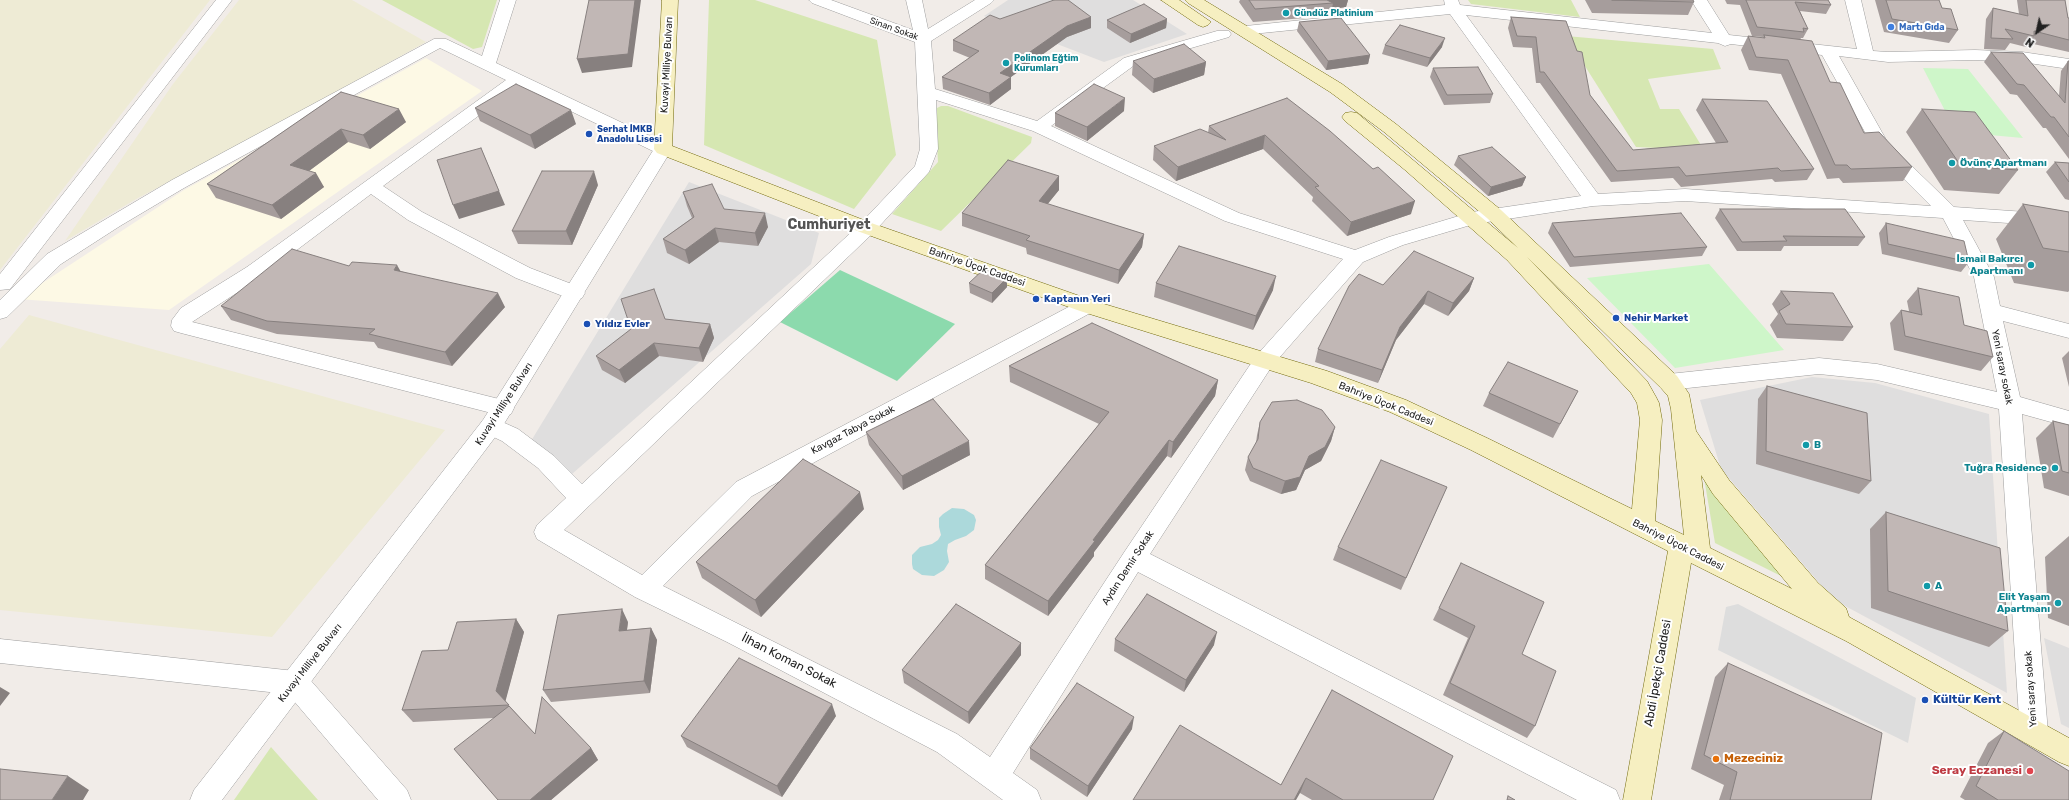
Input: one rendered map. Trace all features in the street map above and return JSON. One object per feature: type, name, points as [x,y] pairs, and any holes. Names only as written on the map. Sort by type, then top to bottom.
[{"type":"main road","name":"Kuvayi Milliye Bulvarı","points":[[663,149],[670,0]]},
{"type":"main road","points":[[1169,0],[1328,100],[1362,126],[1472,218],[1530,273],[1639,387],[1648,403],[1651,420],[1642,527]]},
{"type":"main road","name":"Abdi İpekçi Caddesi","points":[[1193,0],[1336,88],[1390,128],[1494,214],[1669,382],[1678,394],[1686,433],[1689,551],[1636,800]]},
{"type":"main road","name":"Bahriye Üçok Caddesi","points":[[663,149],[867,228],[1087,306],[1319,377],[1398,406],[1479,444],[1689,551],[1855,633],[2069,752]]},
{"type":"main road","points":[[1686,433],[1721,487],[1809,591],[1855,633]]},
{"type":"street","points":[[3,284],[224,0]]},
{"type":"street","points":[[487,65],[508,0]]},
{"type":"street","name":"Sinan Sokak","points":[[817,0],[923,40],[986,0]]},
{"type":"street","points":[[517,80],[254,272],[188,313],[182,320],[181,326],[497,417],[510,435],[546,462],[581,498],[867,228],[923,168],[929,149],[927,92],[923,40],[914,0]]},
{"type":"street","points":[[1699,0],[1725,41]]},
{"type":"street","points":[[1853,0],[1866,56]]},
{"type":"street","points":[[1452,4],[1593,200]]},
{"type":"street","points":[[1242,30],[1452,4],[1725,41],[1866,56],[1916,58],[1975,55],[2022,57],[2069,64]]},
{"type":"street","points":[[1039,127],[1130,62],[1222,34]]},
{"type":"street","points":[[0,312],[54,259],[113,222],[178,184],[440,42],[663,149]]},
{"type":"street","name":"Yeni saray sokak","points":[[1829,52],[1881,146],[1950,214],[1984,276],[2010,403],[2034,733]]},
{"type":"street","points":[[927,92],[1039,127],[1232,217],[1356,257],[1396,240],[1472,218],[1593,200],[1685,195],[2069,221]]},
{"type":"street","name":"Kuvayi Milliye Bulvarı","points":[[204,800],[497,417],[663,149]]},
{"type":"street","points":[[371,186],[422,220],[523,273],[575,293]]},
{"type":"street","name":"Aydın Demir Sokak","points":[[994,776],[1134,558],[1264,361],[1356,257]]},
{"type":"street","name":"Kavgaz Tabya Sokak","points":[[644,589],[744,489],[1087,306]]},
{"type":"street","points":[[1991,311],[2069,331]]},
{"type":"street","points":[[1669,382],[1819,366],[1877,372],[2010,403],[2069,420]]},
{"type":"street","name":"İlhan Koman Sokak","points":[[581,498],[546,532],[644,589],[736,634],[947,743],[1027,800]]},
{"type":"street","points":[[1134,558],[1606,800]]},
{"type":"street","points":[[0,651],[295,683],[397,800]]},
{"type":"shaded area","points":[[0,0],[210,0],[0,270]]},
{"type":"shaded area","points":[[239,0],[352,0],[426,42],[249,140],[138,198],[65,241],[173,84]]},
{"type":"shaded area","points":[[1008,0],[1133,0],[1187,34],[1104,62],[984,16]]},
{"type":"shaded area","points":[[426,58],[482,91],[169,310],[18,299],[184,190]]},
{"type":"shaded area","points":[[689,182],[819,233],[811,264],[572,474],[531,441]]},
{"type":"shaded area","points":[[29,315],[445,430],[272,637],[0,610],[0,349]]},
{"type":"shaded area","points":[[1812,377],[1875,383],[1989,414],[2007,693],[1834,600],[1721,469],[1700,400]]},
{"type":"shaded area","points":[[1738,604],[1916,698],[1908,743],[1718,650],[1726,607]]},
{"type":"shaded area","points":[[2044,638],[2069,648],[2069,728],[2061,724]]},
{"type":"green space","points":[[382,0],[497,0],[482,47],[473,49]]},
{"type":"green space","points":[[709,0],[755,0],[877,40],[896,155],[854,209],[704,145]]},
{"type":"green space","points":[[1468,0],[1571,0],[1580,17],[1471,4]]},
{"type":"green space","points":[[1566,36],[1713,49],[1721,69],[1648,79],[1660,109],[1679,109],[1704,150],[1636,147]]},
{"type":"green space","points":[[1923,68],[1968,69],[2023,138],[1956,132]]},
{"type":"green space","points":[[941,106],[948,106],[1032,137],[1031,143],[941,231],[892,214],[938,162],[935,109]]},
{"type":"green space","points":[[1709,264],[1784,350],[1675,368],[1587,278]]},
{"type":"green space","points":[[840,270],[955,324],[897,381],[780,322]]},
{"type":"green space","points":[[1703,472],[1793,582],[1715,543]]},
{"type":"green space","points":[[271,747],[318,800],[234,800]]},
{"type":"water","points":[[952,508],[964,509],[974,515],[976,520],[974,530],[966,536],[948,544],[947,551],[949,562],[944,570],[934,576],[922,575],[913,569],[912,555],[920,547],[932,544],[938,540],[941,535],[939,518]]},
{"type":"building","points":[[589,0],[635,0],[628,54],[577,59]]},
{"type":"building","points":[[1054,0],[1068,0],[1091,17],[1067,26],[1000,73],[1011,77],[989,93],[942,77],[979,51],[953,40],[990,15],[1000,19]]},
{"type":"building","points":[[1249,0],[1327,0],[1333,3],[1255,9]]},
{"type":"building","points":[[1612,0],[1693,0],[1694,2]]},
{"type":"building","points":[[1746,0],[1828,0],[1831,5],[1795,2],[1808,29],[1803,28],[1804,32],[1757,27]]},
{"type":"building","points":[[1886,0],[1939,0],[1942,8],[1951,9],[1958,30],[1892,19]]},
{"type":"building","points":[[2026,0],[2065,0],[2069,18],[2069,40],[2034,31],[2034,36],[2005,29],[2013,39],[1991,38],[1993,8],[2028,16]]},
{"type":"building","points":[[1144,4],[1167,19],[1131,34],[1107,20]]},
{"type":"building","points":[[1511,17],[1566,21],[1577,51],[1582,52],[1590,95],[1633,150],[1728,142],[1702,99],[1767,101],[1814,169],[1781,171],[1778,168],[1686,176],[1679,167],[1617,171],[1544,72],[1540,72],[1536,37],[1517,36]]},
{"type":"building","points":[[1341,18],[1370,55],[1328,61],[1299,22]]},
{"type":"building","points":[[1400,25],[1445,38],[1430,58],[1385,45]]},
{"type":"building","points":[[1764,35],[1812,41],[1830,82],[1840,83],[1864,133],[1879,132],[1912,167],[1851,169],[1847,165],[1835,165],[1788,60],[1756,57],[1748,36],[1765,38]]},
{"type":"building","points":[[1184,44],[1206,62],[1154,79],[1133,61]]},
{"type":"building","points":[[1991,52],[2023,53],[2065,103],[2069,61],[2069,137],[2054,117],[2051,117],[2024,85],[2017,84]]},
{"type":"building","points":[[1478,67],[1493,94],[1447,95],[1433,68]]},
{"type":"building","points":[[516,84],[571,110],[530,135],[475,108]]},
{"type":"building","points":[[1094,84],[1125,98],[1087,127],[1055,113]]},
{"type":"building","points":[[341,92],[399,109],[363,135],[341,129],[290,165],[316,173],[272,205],[207,184]]},
{"type":"building","points":[[1287,98],[1330,131],[1373,169],[1378,167],[1415,201],[1351,222],[1315,187],[1319,186],[1265,135],[1178,167],[1154,146],[1200,129],[1226,140],[1209,126]]},
{"type":"building","points":[[1922,109],[1975,112],[2018,170],[1961,166]]},
{"type":"building","points":[[1492,147],[1526,177],[1491,187],[1458,156]]},
{"type":"building","points":[[481,148],[499,191],[453,205],[437,160]]},
{"type":"building","points":[[1008,160],[1059,176],[1039,201],[1144,234],[1119,270],[1026,240],[1030,236],[962,213]]},
{"type":"building","points":[[2055,162],[2069,163],[2069,182]]},
{"type":"building","points":[[542,171],[594,171],[566,231],[512,231]]},
{"type":"building","points":[[712,184],[724,209],[765,213],[755,233],[715,228],[685,250],[663,239],[694,217],[683,192]]},
{"type":"building","points":[[2023,204],[2069,212],[2069,252],[2043,248]]},
{"type":"building","points":[[1720,209],[1845,209],[1865,237],[1783,236],[1787,241],[1742,242]]},
{"type":"building","points":[[1681,213],[1707,247],[1574,257],[1552,223]]},
{"type":"building","points":[[1886,223],[1964,241],[1969,262],[1888,244]]},
{"type":"building","points":[[1179,246],[1276,276],[1256,316],[1156,283]]},
{"type":"building","points":[[292,249],[349,266],[352,262],[397,265],[394,270],[498,293],[445,352],[369,334],[375,329],[267,321],[221,306]]},
{"type":"building","points":[[1414,251],[1474,278],[1453,303],[1428,291],[1400,327],[1382,370],[1318,349],[1349,286],[1359,274],[1383,285]]},
{"type":"building","points":[[984,269],[1007,278],[992,293],[969,283]]},
{"type":"building","points":[[1918,288],[1959,297],[1964,325],[1987,331],[1993,357],[1905,336],[1901,310],[1922,315]]},
{"type":"building","points":[[654,289],[665,319],[710,324],[699,348],[654,343],[619,370],[596,356],[631,329],[621,299]]},
{"type":"building","points":[[1781,291],[1833,293],[1853,327],[1786,324],[1779,311],[1790,304]]},
{"type":"building","points":[[1092,323],[1218,380],[1173,442],[1169,440],[1093,540],[1095,541],[1048,601],[985,565],[1109,412],[1009,366]]},
{"type":"building","points":[[1508,362],[1578,391],[1560,424],[1489,393]]},
{"type":"building","name":"B","points":[[1767,386],[1867,413],[1871,481],[1766,451]]},
{"type":"building","points":[[933,399],[969,441],[902,476],[866,432]]},
{"type":"building","points":[[1297,400],[1322,410],[1335,427],[1325,447],[1309,456],[1300,477],[1285,481],[1253,468],[1248,457],[1258,439],[1260,422],[1272,402]]},
{"type":"building","points":[[2053,421],[2069,425],[2069,473],[2062,471]]},
{"type":"building","points":[[803,459],[860,492],[755,600],[696,562]]},
{"type":"building","points":[[1381,460],[1447,487],[1406,578],[1338,547]]},
{"type":"building","points":[[1886,512],[2000,548],[2008,631],[1888,591]]},
{"type":"building","points":[[1461,563],[1544,602],[1522,654],[1556,671],[1535,726],[1450,683],[1475,626],[1439,608]]},
{"type":"building","points":[[1147,594],[1217,632],[1186,680],[1115,639]]},
{"type":"building","points":[[956,604],[1021,643],[968,712],[902,670]]},
{"type":"building","points":[[622,609],[619,631],[651,628],[644,681],[543,690],[558,615]]},
{"type":"building","points":[[516,619],[496,691],[509,705],[402,710],[422,651],[448,650],[457,622]]},
{"type":"building","points":[[739,658],[832,704],[777,786],[681,736]]},
{"type":"building","points":[[1728,663],[1882,733],[1871,800],[1730,800],[1737,772],[1704,755]]},
{"type":"building","points":[[1077,683],[1134,717],[1088,786],[1030,748]]},
{"type":"building","points":[[1332,690],[1453,756],[1433,800],[1343,800],[1306,778],[1294,800],[1133,800],[1180,725],[1281,785]]},
{"type":"building","points":[[542,697],[591,748],[530,800],[498,800],[454,749],[509,706],[535,734]]},
{"type":"building","points":[[2004,731],[2069,771],[2069,800],[1998,800],[1976,786]]},
{"type":"building","points":[[0,769],[68,776],[52,800],[0,800]]},
{"type":"building","points":[[1508,796],[1515,800],[1507,800]]},
{"type":"place","name":"Gündüz Platinium","points":[[1286,13]]},
{"type":"place","name":"Martı Gıda","points":[[1891,27]]},
{"type":"place","name":"Polinom Eğtim Kurumları","points":[[1006,63]]},
{"type":"place","name":"Serhat İMKB Anadolu Lisesi","points":[[589,134]]},
{"type":"place","name":"Övünç Apartmanı","points":[[1952,163]]},
{"type":"place","name":"İsmail Bakırcı Apartmanı","points":[[2031,265]]},
{"type":"place","name":"Kaptanın Yeri","points":[[1036,299]]},
{"type":"place","name":"Nehir Market","points":[[1616,318]]},
{"type":"place","name":"Yıldız Evler","points":[[587,324]]},
{"type":"place","name":"B","points":[[1806,445]]},
{"type":"place","name":"Tuğra Residence","points":[[2055,468]]},
{"type":"place","name":"A","points":[[1927,586]]},
{"type":"place","name":"Elit Yaşam Apartmanı","points":[[2058,603]]},
{"type":"place","name":"Kültür Kent","points":[[1925,700]]},
{"type":"place","name":"Mezeciniz","points":[[1716,759]]},
{"type":"place","name":"Seray Eczanesi","points":[[2030,771]]},
{"type":"district","name":"Cumhuriyet","points":[[829,225]]}]
